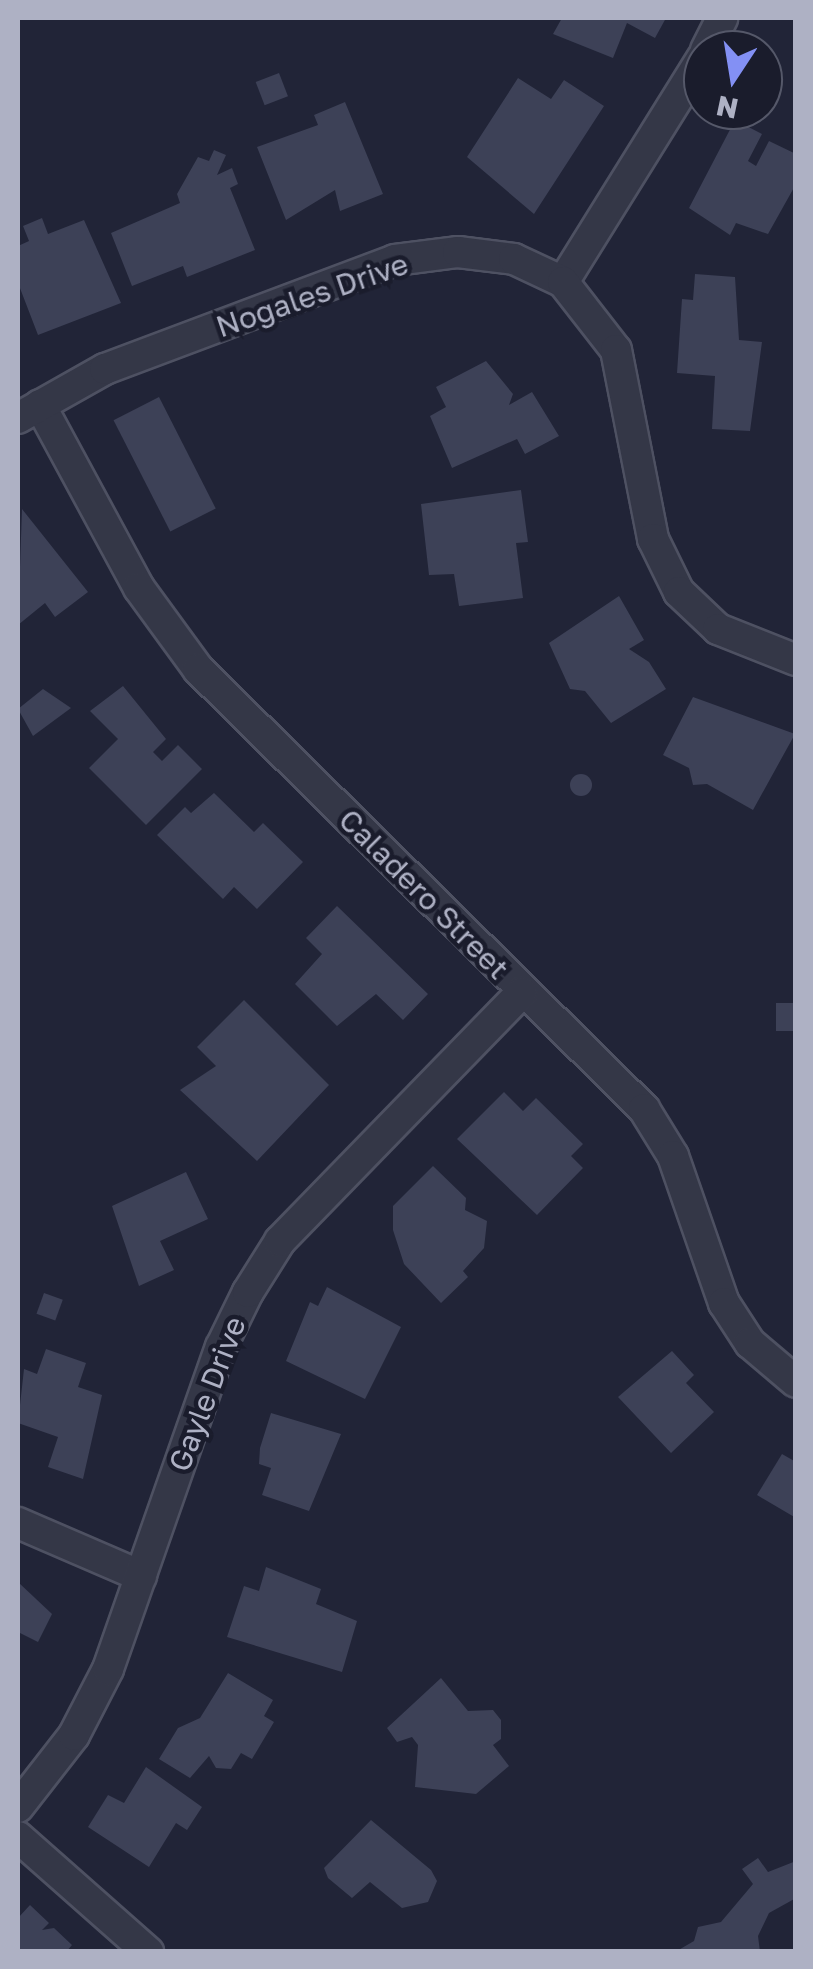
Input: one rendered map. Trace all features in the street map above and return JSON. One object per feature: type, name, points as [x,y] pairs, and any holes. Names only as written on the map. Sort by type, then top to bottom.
[{"type":"street","points":[[563,282],[683,89]]},
{"type":"street","name":"Nogales Drive","points":[[29,412],[106,370],[395,260],[477,254],[514,259],[563,282],[616,350],[653,539],[679,592],[718,629],[796,660]]},
{"type":"street","name":"Caladero Street","points":[[29,412],[138,588],[198,668],[644,1109],[673,1156],[724,1303],[750,1343],[796,1382]]},
{"type":"street","name":"Gayle Drive","points":[[18,1807],[74,1735],[108,1670],[221,1347],[280,1241],[522,992]]},
{"type":"street","points":[[18,1523],[141,1576]]},
{"type":"street","points":[[18,1836],[148,1952]]},
{"type":"building","points":[[562,18],[666,18],[655,38],[627,23],[613,58],[553,34]]},
{"type":"building","points":[[279,73],[288,96],[265,105],[256,82]]},
{"type":"building","points":[[518,78],[551,99],[564,80],[604,106],[534,214],[467,157]]},
{"type":"building","points":[[345,102],[383,194],[340,211],[335,190],[286,220],[257,147],[318,125],[314,115]]},
{"type":"building","points":[[730,130],[754,130],[762,134],[748,161],[756,166],[769,141],[796,154],[796,184],[768,234],[736,223],[730,235],[689,208]]},
{"type":"building","points":[[214,150],[226,155],[217,175],[232,168],[238,184],[230,188],[255,250],[187,277],[183,266],[132,286],[111,233],[180,203],[177,194],[198,157],[209,161]]},
{"type":"building","points":[[42,218],[48,234],[84,220],[121,303],[38,335],[18,283],[18,246],[29,241],[23,226]]},
{"type":"building","points":[[695,274],[735,277],[739,340],[762,342],[750,431],[712,429],[715,376],[677,373],[682,299],[693,300]]},
{"type":"building","points":[[486,361],[513,394],[509,405],[532,392],[559,436],[525,454],[517,439],[452,468],[430,416],[446,407],[436,387]]},
{"type":"building","points":[[159,397],[216,508],[170,532],[114,420]]},
{"type":"building","points":[[521,490],[528,542],[516,543],[523,598],[459,606],[454,574],[429,575],[421,504]]},
{"type":"building","points":[[22,509],[88,592],[55,617],[45,603],[18,625]]},
{"type":"building","points":[[619,596],[644,640],[629,649],[649,662],[666,689],[611,723],[585,691],[570,689],[549,643]]},
{"type":"building","points":[[123,686],[166,739],[153,752],[162,761],[178,745],[202,769],[146,825],[89,768],[118,739],[90,711]]},
{"type":"building","points":[[43,689],[71,708],[33,736],[18,709]]},
{"type":"building","points":[[693,697],[795,734],[753,810],[707,784],[693,785],[689,768],[663,755]]},
{"type":"building","points":[[581,774],[589,777],[589,793],[581,796],[573,793],[570,785],[573,777]]},
{"type":"building","points":[[214,793],[254,832],[263,823],[303,862],[257,909],[234,887],[223,899],[157,835],[185,807],[191,813]]},
{"type":"building","points":[[337,906],[428,994],[403,1020],[376,994],[337,1026],[295,984],[322,954],[306,938]]},
{"type":"building","points":[[244,1000],[329,1085],[257,1161],[180,1090],[216,1066],[197,1047]]},
{"type":"building","points":[[776,1003],[796,1003],[796,1031],[776,1031]]},
{"type":"building","points":[[504,1092],[523,1111],[536,1098],[583,1144],[571,1156],[583,1168],[537,1215],[457,1139]]},
{"type":"building","points":[[433,1166],[466,1198],[465,1210],[487,1221],[484,1248],[463,1271],[468,1277],[441,1303],[404,1264],[393,1230],[393,1206]]},
{"type":"building","points":[[186,1172],[208,1219],[160,1241],[174,1270],[139,1286],[112,1206]]},
{"type":"building","points":[[327,1287],[401,1327],[365,1399],[286,1361],[310,1302],[318,1306]]},
{"type":"building","points":[[44,1293],[63,1300],[55,1321],[36,1314]]},
{"type":"building","points":[[46,1349],[86,1363],[78,1387],[102,1395],[83,1479],[48,1467],[58,1437],[18,1423],[24,1369],[37,1374]]},
{"type":"building","points":[[672,1351],[694,1375],[686,1383],[714,1412],[671,1453],[618,1397]]},
{"type":"building","points":[[271,1413],[341,1434],[309,1511],[262,1495],[271,1468],[259,1464],[260,1448]]},
{"type":"building","points":[[782,1454],[796,1462],[796,1518],[757,1495]]},
{"type":"building","points":[[266,1567],[321,1589],[316,1604],[357,1621],[342,1672],[227,1637],[244,1586],[259,1591]]},
{"type":"building","points":[[18,1582],[52,1614],[38,1642],[18,1632]]},
{"type":"building","points":[[228,1673],[273,1700],[264,1716],[274,1722],[252,1759],[241,1753],[231,1769],[216,1768],[209,1756],[190,1778],[159,1759],[178,1728],[200,1718]]},
{"type":"building","points":[[441,1678],[468,1711],[493,1710],[501,1720],[501,1739],[493,1745],[509,1766],[476,1794],[415,1787],[418,1745],[412,1737],[397,1742],[387,1728]]},
{"type":"building","points":[[146,1767],[202,1807],[187,1830],[176,1823],[149,1867],[88,1827],[108,1795],[124,1803]]},
{"type":"building","points":[[371,1820],[431,1870],[437,1881],[428,1902],[402,1908],[370,1882],[352,1898],[328,1878],[324,1868]]},
{"type":"building","points":[[758,1858],[768,1872],[796,1861],[796,1898],[769,1913],[758,1936],[760,1952],[675,1952],[694,1941],[698,1927],[721,1922],[753,1884],[742,1869]]},
{"type":"building","points":[[30,1905],[49,1923],[42,1930],[54,1928],[72,1945],[66,1952],[18,1952],[18,1918]]}]
